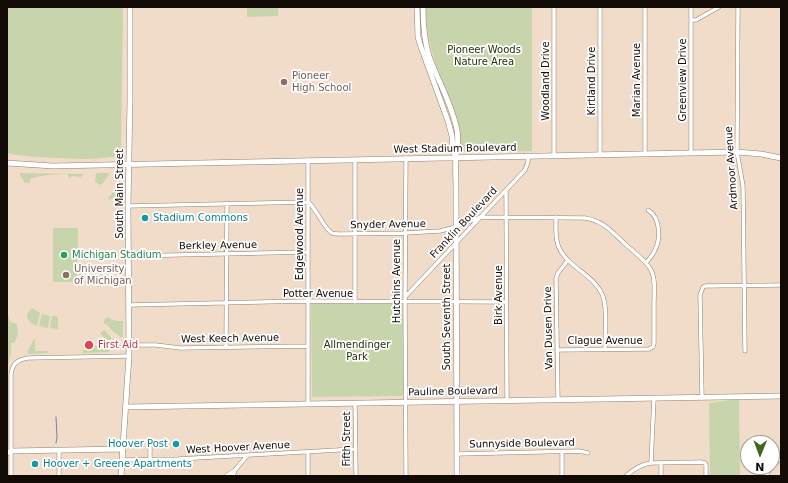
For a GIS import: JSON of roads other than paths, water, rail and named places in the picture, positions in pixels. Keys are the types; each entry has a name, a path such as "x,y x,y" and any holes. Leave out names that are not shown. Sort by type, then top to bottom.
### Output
{"street":[{"name":"South Main Street","path":"121,476 129,356 128,206 130,7"},
{"name":"South Seventh Street","path":"417,7 418,37 448,121 456,158"},
{"name":"South Seventh Street","path":"423,7 425,35 429,56 457,130 457,476"},
{"name":"Woodland Drive","path":"554,7 554,156"},
{"name":"Kirtland Drive","path":"600,7 600,155"},
{"name":"Marian Avenue","path":"645,7 646,154"},
{"name":"Greenview Drive","path":"691,153 692,7"},
{"path":"691,20 696,20 718,7"},
{"name":"Ardmoor Avenue","path":"738,7 737,152 743,186 744,351"},
{"name":"West Stadium Boulevard","path":"7,163 53,166 737,152 761,154 781,158"},
{"name":"Franklin Boulevard","path":"405,296 525,170 528,162 528,156"},
{"name":"Hutchins Avenue","path":"406,158 406,476"},
{"name":"Edgewood Avenue","path":"308,160 308,404"},
{"path":"355,160 356,302"},
{"name":"Birk Avenue","path":"506,190 507,400"},
{"path":"128,206 308,202"},
{"name":"Snyder Avenue","path":"308,202 325,227 332,233 355,234 440,232 481,217 585,218 599,222 608,228 646,263"},
{"path":"226,348 227,203"},
{"path":"646,263 654,252 658,242 657,222 652,212 648,210"},
{"path":"556,217 556,238 558,246 568,260 593,281 603,295 605,304 605,349"},
{"name":"Berkley Avenue","path":"129,256 308,252"},
{"name":"Van Dusen Drive","path":"558,399 556,278 568,260"},
{"name":"Clague Avenue","path":"557,350 649,349 653,347 654,277 652,270 646,263"},
{"path":"702,397 700,294 703,287 781,285"},
{"name":"Potter Avenue","path":"129,304 506,302"},
{"name":"West Keech Avenue","path":"129,345 156,345 180,348 308,346"},
{"path":"11,476 9,452 9,374 15,364 23,359 129,356"},
{"name":"Pauline Boulevard","path":"126,407 781,396"},
{"path":"651,463 654,398"},
{"name":"Fifth Street","path":"355,403 356,476"},
{"path":"150,440 150,459"},
{"path":"9,452 123,449"},
{"path":"59,450 59,476"},
{"name":"West Hoover Avenue","path":"122,460 178,459 356,450"},
{"name":"Sunnyside Boulevard","path":"457,454 579,451 588,453"},
{"path":"308,452 308,476"},
{"path":"562,452 562,476"},
{"path":"226,476 235,470 247,456"},
{"path":"626,476 640,466 651,463 705,463 706,476"},
{"path":"660,463 660,476"},
{"path":"233,476 235,470"}],"waterway":[{"path":"56,417 56,443"}],"place":[{"name":"Pioneer High School","path":"284,82"},
{"name":"Stadium Commons","path":"145,218"},
{"name":"Michigan Stadium","path":"64,255"},
{"name":"University of Michigan","path":"66,275"},
{"name":"First Aid","path":"89,345"},
{"name":"Hoover Post","path":"176,444"},
{"name":"Hoover + Greene Apartments","path":"35,464"}],"park label":[{"name":"Pioneer Woods Nature Area","path":"484,56"},
{"name":"Allmendinger Park","path":"357,350"}]}
